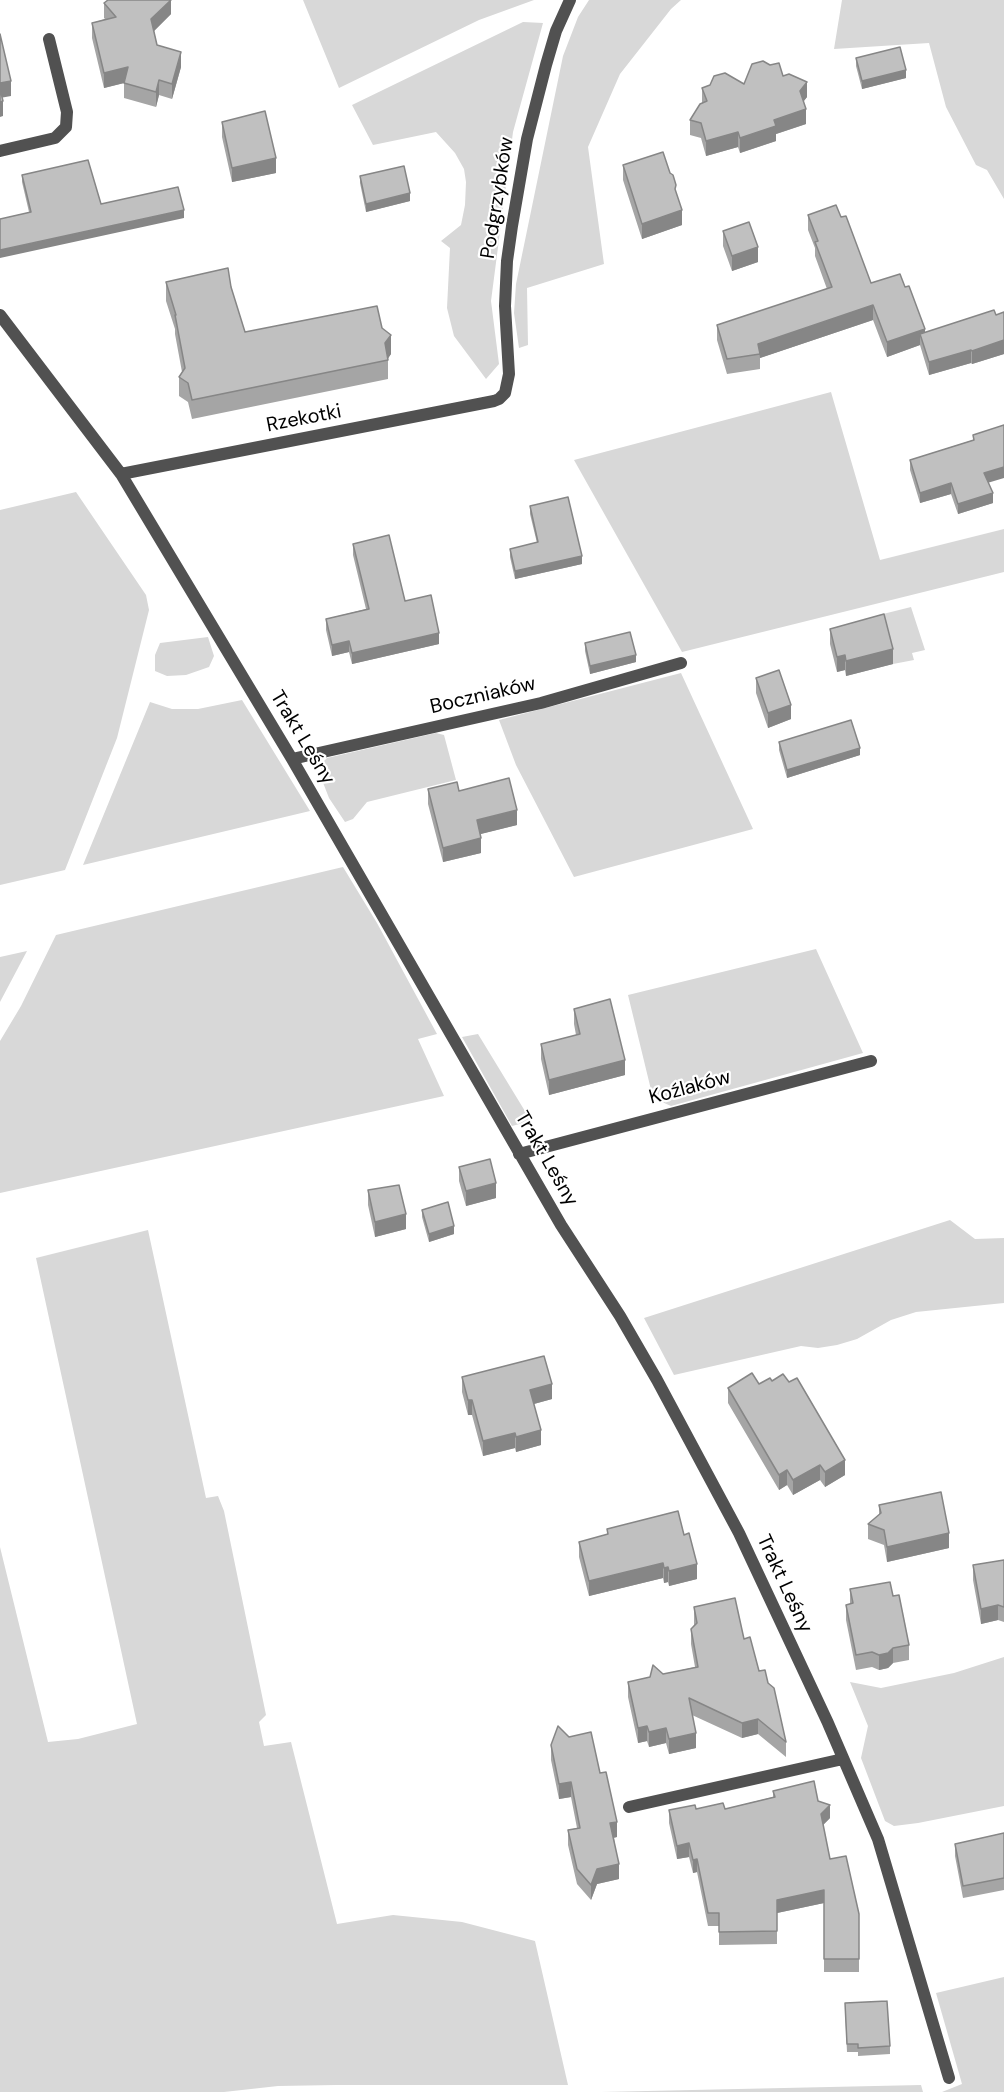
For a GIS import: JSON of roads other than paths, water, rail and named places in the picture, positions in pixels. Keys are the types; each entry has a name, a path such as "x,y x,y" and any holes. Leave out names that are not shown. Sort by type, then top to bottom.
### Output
{"street":[{"name":"Podgrzybków","path":"494,401 506,393 508,384 505,306 507,261 527,139 556,31 570,0"},
{"path":"0,151 55,138 66,127 67,112 49,39"},
{"name":"Trakt Leśny","path":"0,315 121,474 292,759 561,1225 620,1316 652,1371 739,1533 843,1759 885,1858 949,2078"},
{"name":"Rzekotki","path":"121,474 494,401"},
{"name":"Boczniaków","path":"292,759 541,703 681,663"},
{"name":"Koźlaków","path":"519,1154 871,1061"},
{"path":"629,1807 843,1759"}]}
